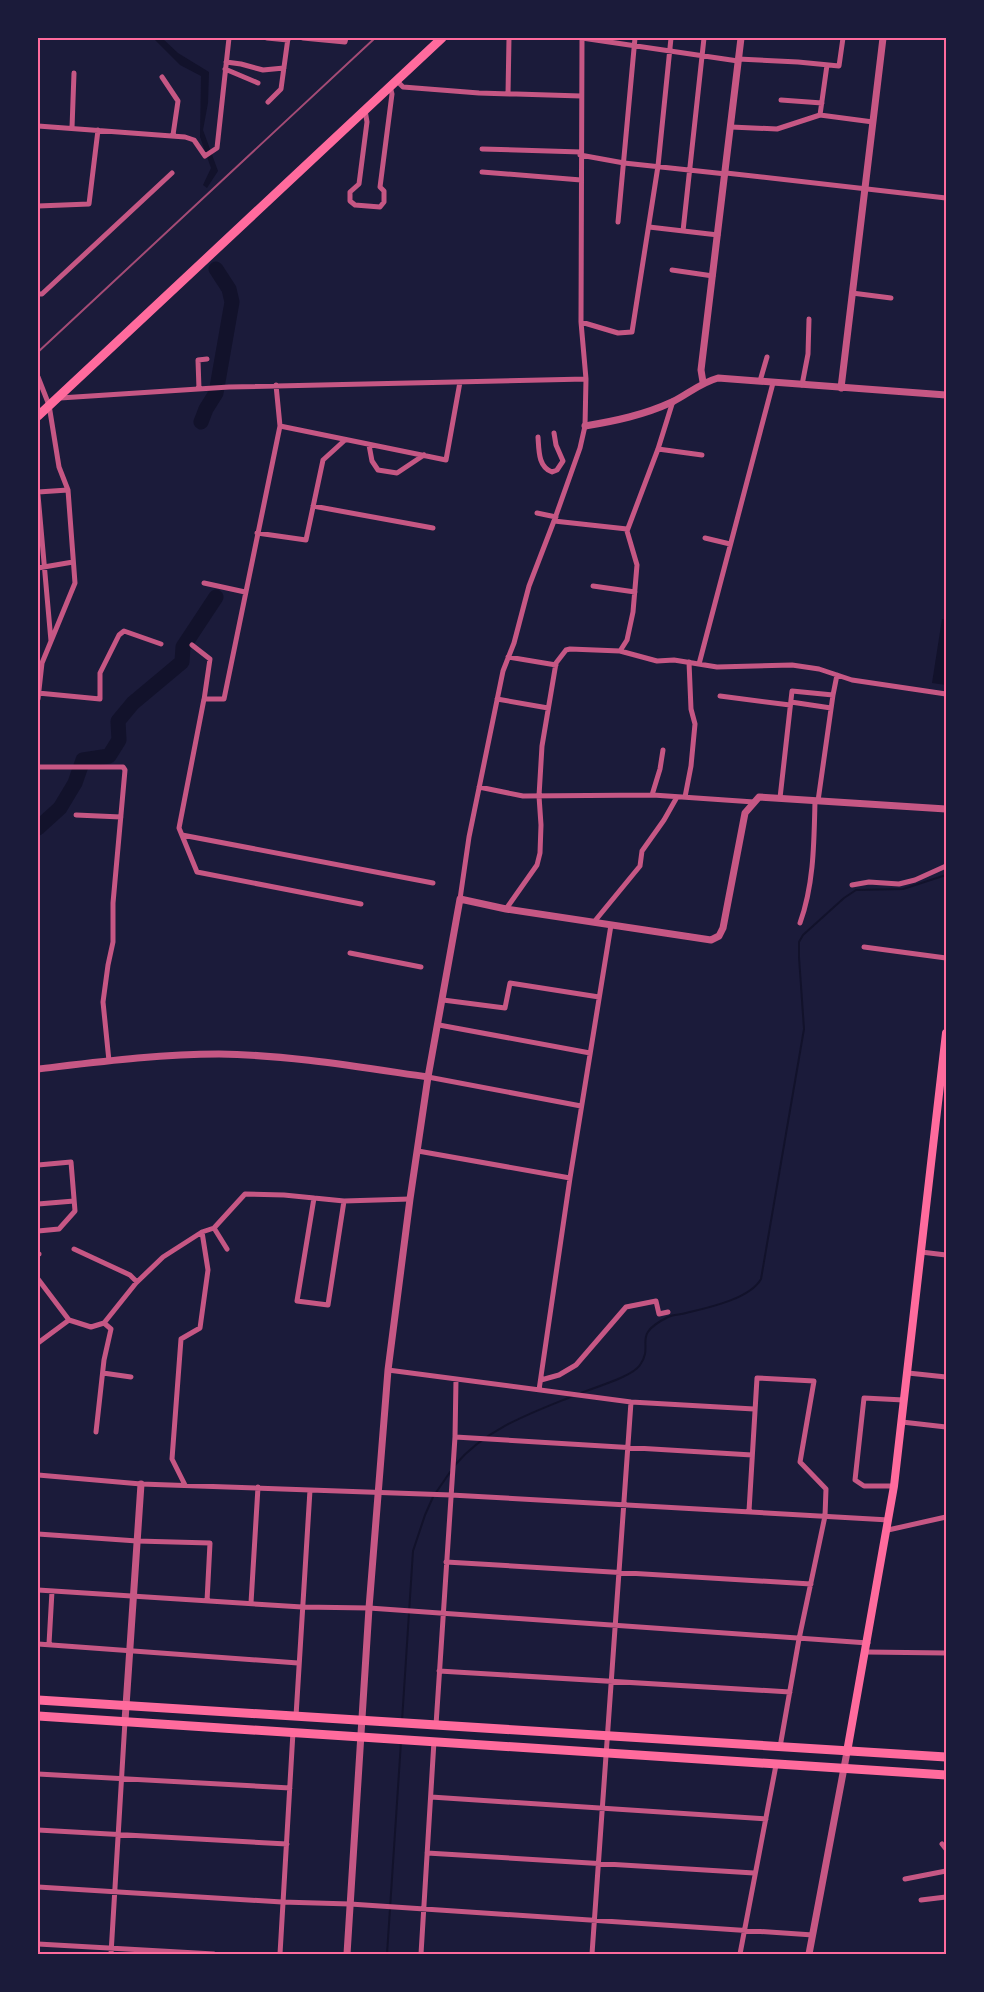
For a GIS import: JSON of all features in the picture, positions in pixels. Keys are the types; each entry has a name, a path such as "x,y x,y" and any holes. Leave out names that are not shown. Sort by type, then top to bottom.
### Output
{"highway":[{"path":"38,416 442,38"},
{"path":"38,1700 946,1757"},
{"path":"38,1716 946,1775"}],"main road":[{"path":"847,1752 888,1530 946,1033"}],"street":[{"path":"38,126 173,135 194,140 204,156 217,148 229,38"},
{"path":"267,38 288,39 281,89 268,102"},
{"path":"303,38 345,42 346,38"},
{"path":"508,94 509,38"},
{"path":"347,1954 369,1608 388,1370 428,1077 439,1025 479,787 502,671 514,643 529,586 580,448 585,426 586,379 581,322 582,38 738,60 839,66 843,38"},
{"path":"618,222 635,38"},
{"path":"581,322 618,333 632,332 658,166 671,38"},
{"path":"683,231 704,38"},
{"path":"703,382 701,370 741,38"},
{"path":"841,388 884,38"},
{"path":"226,66 241,64 263,70 284,68"},
{"path":"820,115 827,65"},
{"path":"226,66 258,83"},
{"path":"72,128 74,73"},
{"path":"162,77 178,101 173,135"},
{"path":"365,110 367,123 359,184 350,192 350,201 355,205 380,207 384,202 384,191 380,187 393,83 403,87 581,96"},
{"path":"781,100 822,103"},
{"path":"731,128 777,129 820,115 873,122"},
{"path":"38,206 89,204 98,130"},
{"path":"482,149 580,154 624,163 946,198"},
{"path":"482,172 580,180"},
{"path":"38,294 42,294 172,173"},
{"path":"649,227 718,235"},
{"path":"672,270 713,276"},
{"path":"852,293 891,298"},
{"path":"802,385 808,354 809,319"},
{"path":"760,381 767,357"},
{"path":"199,388 198,360 207,359"},
{"path":"38,377 52,401 59,467 68,490 75,583 40,663 38,699"},
{"path":"585,426 643,414 673,401 703,382 718,378 946,395"},
{"path":"52,401 221,387 586,379"},
{"path":"280,426 446,460 459,381"},
{"path":"699,664 773,382"},
{"path":"203,702 204,699 224,699 280,426 276,386"},
{"path":"620,651 627,640 633,612 637,565 627,529 658,449 673,401"},
{"path":"538,437 542,464 552,472 557,471 563,461 554,434"},
{"path":"257,533 306,540 323,460 345,440"},
{"path":"369,444 372,461 378,470 397,473 424,455"},
{"path":"658,449 702,455"},
{"path":"51,642 41,568 38,494 68,490"},
{"path":"313,506 433,528"},
{"path":"537,513 555,519 627,529"},
{"path":"705,538 730,544"},
{"path":"41,568 73,562"},
{"path":"204,583 245,592"},
{"path":"593,586 635,592"},
{"path":"38,693 100,699 100,673 119,635 124,631 161,644"},
{"path":"192,645 210,659 179,828 197,872 361,904"},
{"path":"506,909 537,865 540,853 539,796 542,746 556,665 566,650 620,651 657,661 689,662 717,667 792,665 819,669 852,680 946,694"},
{"path":"508,657 556,665"},
{"path":"684,797 691,766 696,724 691,709 689,662"},
{"path":"800,923 807,903 817,801 837,675"},
{"path":"780,798 792,691 833,695"},
{"path":"720,696 831,708"},
{"path":"497,699 548,708"},
{"path":"652,795 663,750"},
{"path":"38,767 123,767 125,770 113,903 113,942 103,1002 109,1061"},
{"path":"479,787 523,796 652,795 754,802"},
{"path":"594,922 640,866 642,852 677,797"},
{"path":"460,899 506,909 711,940 719,936 723,928 745,813 759,797 946,809"},
{"path":"76,815 121,817"},
{"path":"182,835 433,883"},
{"path":"852,885 869,882 899,884 915,880 946,866"},
{"path":"539,1390 581,1106 611,925"},
{"path":"864,947 946,957"},
{"path":"350,953 421,967"},
{"path":"443,1000 505,1008 510,983 599,997"},
{"path":"439,1025 590,1053"},
{"path":"38,1069 109,1061 218,1054 256,1056 325,1062 428,1077 581,1106"},
{"path":"418,1151 570,1178"},
{"path":"38,1165 71,1161 75,1211 59,1229 38,1231"},
{"path":"38,1279 69,1320 91,1327 104,1323 137,1282 163,1257 202,1232 214,1228 245,1194 344,1201 410,1199"},
{"path":"314,1198 297,1301 328,1305 344,1201"},
{"path":"38,1204 74,1201"},
{"path":"214,1228 227,1249"},
{"path":"185,1485 172,1459 172,1448 180,1338 200,1328 208,1270 202,1232"},
{"path":"74,1249 130,1275 137,1282"},
{"path":"921,1252 946,1255"},
{"path":"541,1380 560,1375 576,1365 626,1307 656,1301 659,1314 668,1312"},
{"path":"38,1343 69,1320"},
{"path":"96,1432 111,1329 104,1323"},
{"path":"388,1370 631,1402 754,1409"},
{"path":"103,1373 131,1377"},
{"path":"908,1373 946,1377"},
{"path":"749,1511 757,1378 814,1381 800,1462 826,1489 825,1516 799,1639 780,1747"},
{"path":"436,1725 455,1437 456,1380"},
{"path":"894,1486 864,1486 855,1480 864,1398 904,1400"},
{"path":"592,1954 631,1402"},
{"path":"902,1422 946,1426"},
{"path":"455,1437 752,1455"},
{"path":"38,1475 141,1484 624,1503 889,1520"},
{"path":"111,1952 141,1484"},
{"path":"251,1603 258,1487"},
{"path":"296,1716 310,1490"},
{"path":"888,1530 946,1517"},
{"path":"38,1534 137,1541 210,1543 207,1600"},
{"path":"446,1562 811,1584"},
{"path":"38,1590 302,1607 369,1608 443,1615 868,1642"},
{"path":"49,1644 52,1591"},
{"path":"38,1644 298,1663"},
{"path":"866,1652 946,1653"},
{"path":"439,1671 790,1692"},
{"path":"280,1954 293,1732"},
{"path":"421,1954 434,1741"},
{"path":"809,1954 847,1752"},
{"path":"740,1954 776,1765"},
{"path":"38,1774 290,1788"},
{"path":"431,1797 766,1819"},
{"path":"38,1830 287,1844"},
{"path":"942,1844 946,1849"},
{"path":"427,1853 754,1873"},
{"path":"905,1879 946,1871"},
{"path":"38,1887 350,1904 813,1935"},
{"path":"921,1900 946,1897"},
{"path":"38,1944 111,1952 214,1954"}],"shaded area":[{"path":"153,38 162,38 178,53 209,72 208,103 203,130 218,171 207,188 203,185 211,168 200,137 201,76 180,65"},
{"path":"942,619 946,620 946,685 932,683"}],"waterway":[{"path":"201,422 216,393 232,302 229,289 216,269"},
{"path":"38,828 60,808 75,783 83,760 109,756 119,740 118,721 133,703 182,662 183,647 216,597"},
{"path":"581,1393 622,1378 636,1369 644,1358 646,1335 657,1324 670,1316 727,1302 748,1292 761,1279 804,1029 799,957 799,942 803,935 856,890 903,889 946,875"},
{"path":"455,1465 480,1441 509,1423 573,1396"},
{"path":"402,1721 413,1551 433,1497 450,1472"},
{"path":"387,1954 401,1742"}],"railway":[{"path":"38,352 375,38"}]}
